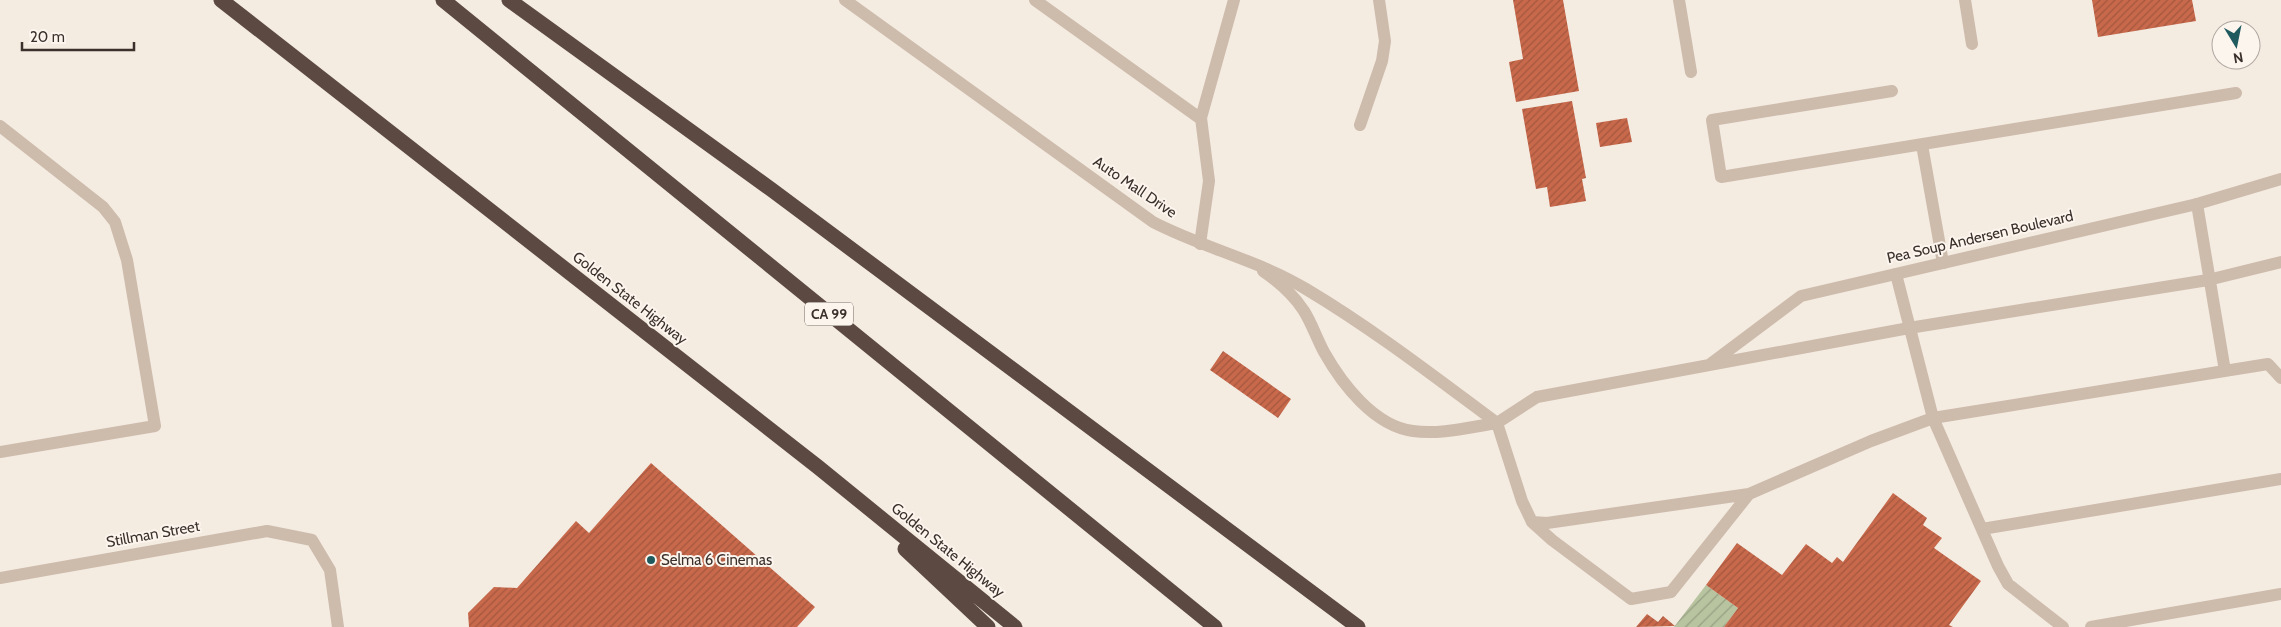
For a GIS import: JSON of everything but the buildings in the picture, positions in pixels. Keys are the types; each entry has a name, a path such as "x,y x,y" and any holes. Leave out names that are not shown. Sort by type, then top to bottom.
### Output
{"highway":[{"name":"Golden State Highway","path":"221,0 818,467 1015,627"},
{"name":"CA 99","path":"443,0 1215,627"},
{"path":"509,0 772,190 1358,627"},
{"path":"818,467 988,627"}],"street":[{"name":"Auto Mall Drive","path":"845,0 1153,222 1200,244 1252,262 1306,289 1412,360 1496,423"},
{"path":"1035,0 1201,119"},
{"path":"1200,244 1209,181 1201,119 1234,0"},
{"path":"1360,125 1382,61 1385,41 1379,0"},
{"path":"1679,0 1691,72"},
{"path":"1965,0 1972,44"},
{"path":"1892,91 1712,120 1721,177 2236,93"},
{"path":"0,126 103,207 114,222 128,260 155,426 0,452"},
{"path":"1922,145 1943,263"},
{"name":"Pea Soup Andersen Boulevard","path":"1707,367 1801,296 2197,204 2281,179"},
{"path":"2197,204 2208,280 2225,371"},
{"path":"1252,262 1282,286 1297,301 1336,371 1365,404 1384,420 1399,428 1418,431 1496,423 1522,501 1532,522 1552,540 1631,598 1671,592 1749,494"},
{"name":"Pea Soup Andersen Boulevard","path":"1496,423 1537,397 1707,367 1909,328 2208,280 2281,262"},
{"path":"1896,274 1933,418 1998,566 2008,584 2063,627"},
{"path":"1532,522 1546,523 1749,494 1871,440 1933,418 2268,364 2281,378"},
{"path":"1982,529 2281,479"},
{"name":"Stillman Street","path":"0,578 267,531 312,540 330,570 338,627"},
{"path":"2091,627 2281,594"}],"green space":[{"path":"1706,585 1738,608 1724,627 1674,627"}],"place":[{"name":"Selma 6 Cinemas","path":"651,560"}]}
